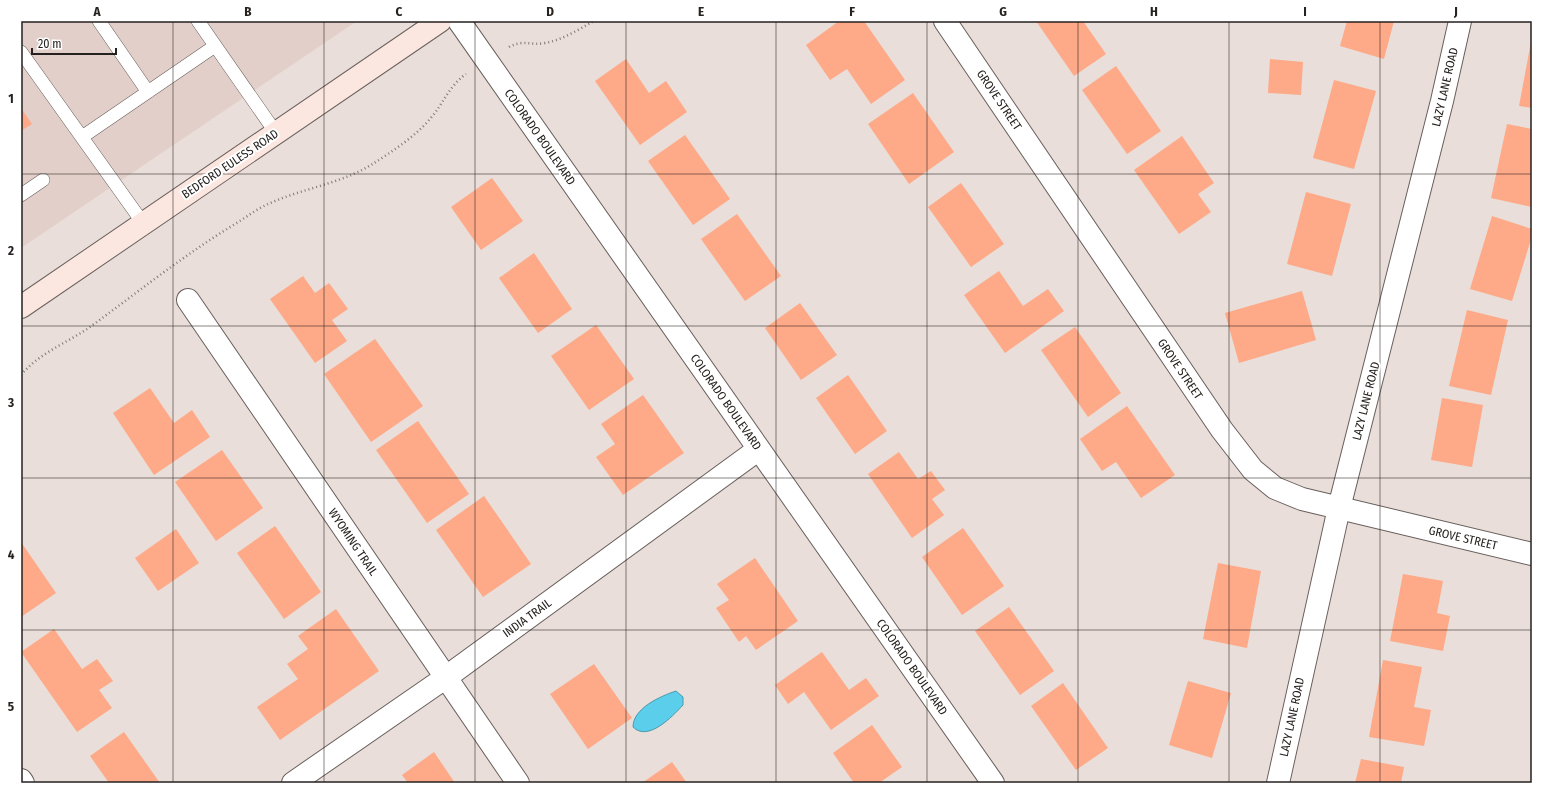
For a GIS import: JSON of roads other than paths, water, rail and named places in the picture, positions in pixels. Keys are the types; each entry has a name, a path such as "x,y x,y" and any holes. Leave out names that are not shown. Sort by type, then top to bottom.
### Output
{"main road":[{"name":"BEDFORD EULESS ROAD","path":"21,307 440,21"}],"street":[{"name":"COLORADO BOULEVARD","path":"459,21 993,783"},
{"name":"GROVE STREET","path":"945,21 1222,430 1253,470 1275,488 1302,499 1532,554"},
{"name":"LAZY LANE ROAD","path":"1278,783 1339,508 1440,108 1460,21"},
{"name":"WYOMING TRAIL","path":"188,300 518,783"},
{"name":"INDIA TRAIL","path":"293,783 445,678 759,449"}],"lane":[{"path":"99,21 148,92"},
{"path":"198,21 276,133"},
{"path":"82,137 215,46"},
{"path":"21,52 143,223"},
{"path":"21,195 43,180"}],"water":[{"path":"676,691 683,697 683,705 673,716 660,726 646,732 639,731 633,727 634,720 643,709 663,696"}]}
